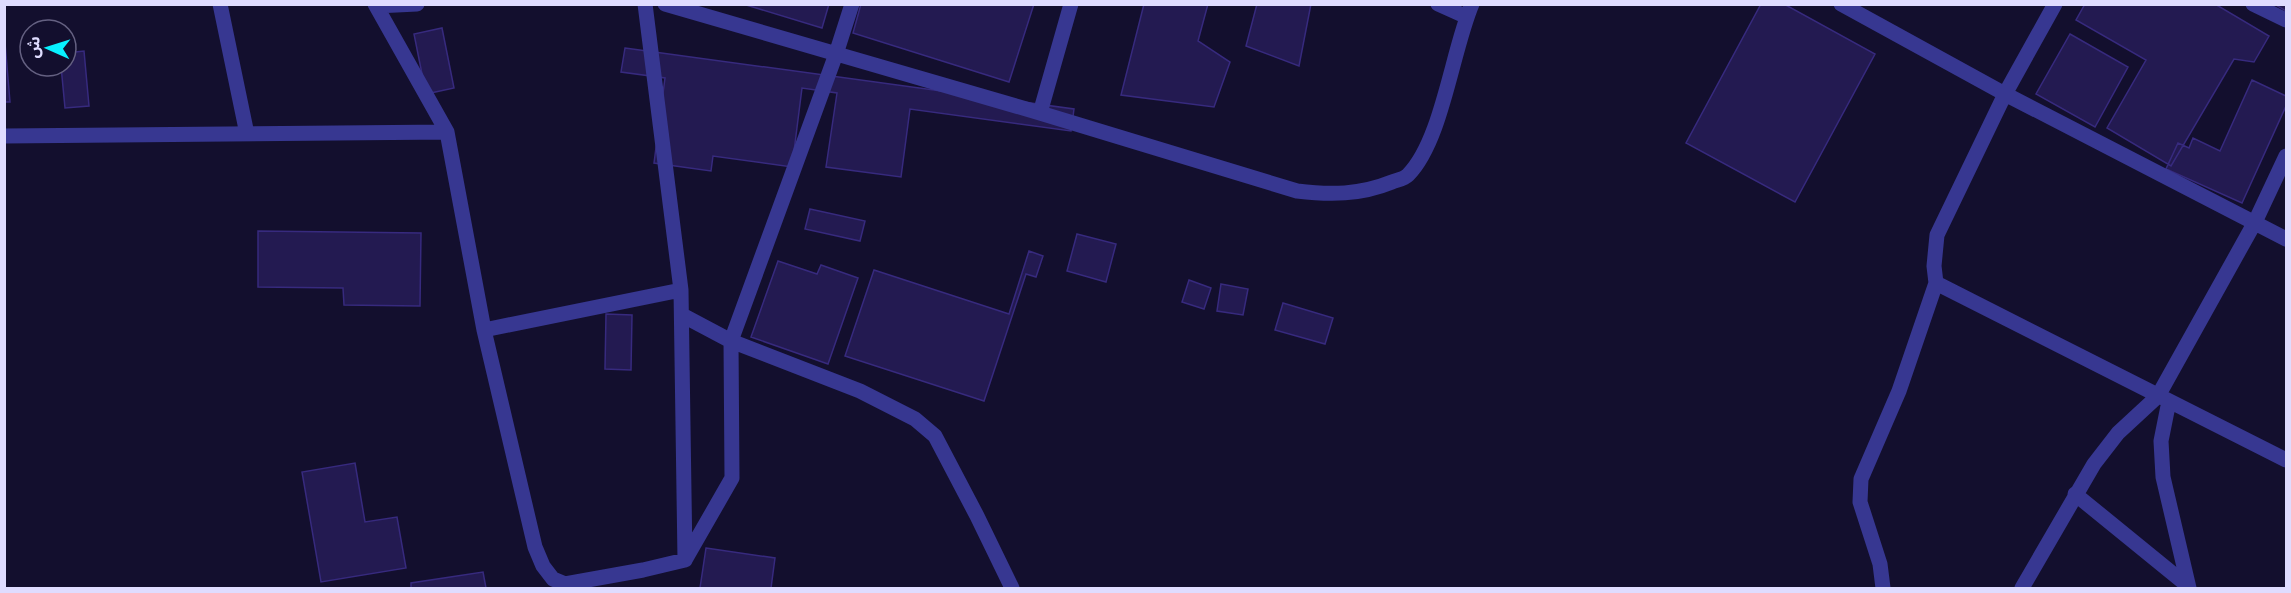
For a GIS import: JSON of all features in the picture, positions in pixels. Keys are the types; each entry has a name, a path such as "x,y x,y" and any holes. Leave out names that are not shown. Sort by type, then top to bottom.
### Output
{"street":[{"path":"220,4 247,134"},
{"path":"417,4 375,5 447,132 484,330 535,547 543,566 553,579 565,584 685,560 732,478 731,341 836,54 852,4"},
{"path":"645,4 681,290 685,560"},
{"path":"665,4 1040,112 1297,191 1333,195 1372,190 1407,176 1423,154 1434,128 1469,11 1438,4"},
{"path":"1040,112 1071,4"},
{"path":"1841,4 2005,94 2286,238"},
{"path":"1883,588 1880,564 1860,502 1861,479 1899,391 1936,283 1934,266 1937,235 2005,94 2055,4"},
{"path":"2253,4 2286,20"},
{"path":"4,136 447,132"},
{"path":"2188,587 2163,477 2161,441 2164,399 2255,222 2286,156"},
{"path":"1936,283 2286,460"},
{"path":"484,330 681,290"},
{"path":"682,315 731,341 860,391 915,419 935,436 1012,588"},
{"path":"2022,588 2094,464 2118,433 2164,399"},
{"path":"2075,494 2188,587"}],"building":[{"path":"743,4 829,4 822,28"},
{"path":"861,4 1034,4 1009,82 853,33"},
{"path":"1144,4 1208,4 1198,41 1230,62 1214,107 1121,95"},
{"path":"1257,4 1311,4 1299,66 1246,46"},
{"path":"1761,4 1784,4 1875,54 1795,202 1686,143"},
{"path":"2085,4 2215,4 2269,36 2254,62 2234,59 2171,166 2107,128 2146,60 2076,20"},
{"path":"2274,4 2286,4 2286,11"},
{"path":"442,28 454,88 426,94 414,34"},
{"path":"4,31 10,102 4,102"},
{"path":"2070,34 2128,67 2095,127 2036,94"},
{"path":"625,48 1074,109 1071,131 910,109 901,177 826,167 837,93 802,88 792,167 713,156 711,171 654,163 665,78 621,72"},
{"path":"84,51 89,106 65,108 62,78 78,78 78,52"},
{"path":"2252,80 2286,96 2286,106 2242,203 2166,169 2178,143 2189,148 2193,138 2220,151"},
{"path":"810,209 865,221 860,241 805,229"},
{"path":"258,231 421,233 420,306 344,305 343,288 258,287"},
{"path":"1077,234 1116,244 1106,282 1067,271"},
{"path":"1029,251 1043,256 1036,277 1026,274 984,401 845,356 874,270 1009,314"},
{"path":"778,261 817,274 821,265 858,278 828,364 751,337"},
{"path":"1189,280 1211,288 1204,309 1182,302"},
{"path":"1221,284 1248,289 1243,315 1217,311"},
{"path":"1283,303 1333,318 1325,344 1275,330"},
{"path":"606,314 632,315 631,370 605,369"},
{"path":"355,463 365,522 397,517 406,568 321,582 302,472"},
{"path":"706,548 775,558 771,588 700,588"},
{"path":"483,572 486,588 411,588 411,583"}]}
